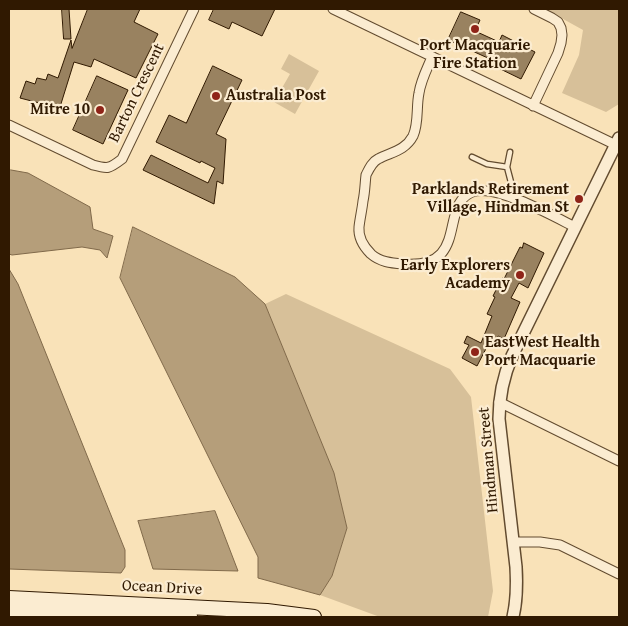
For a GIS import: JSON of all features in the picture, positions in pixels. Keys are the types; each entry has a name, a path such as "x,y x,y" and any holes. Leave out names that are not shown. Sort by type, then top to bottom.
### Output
{"main road":[{"name":"Ocean Drive","path":"9,598 267,610 314,617"},
{"name":"Ocean Drive","path":"9,609 190,617"}],"street":[{"name":"Barton Crescent","path":"9,126 93,165 112,168 122,160 194,9"},
{"path":"333,9 534,106 618,142"},
{"path":"534,9 558,22 562,43 534,106"},
{"path":"432,57 421,83 413,136 398,151 377,160 366,174 359,230 361,241 366,249 383,262 413,265 425,264 433,260 446,247 450,239 457,205 469,193 478,190 510,196 575,227"},
{"name":"Hindman Street","path":"514,617 517,586 514,542 499,419 499,402 506,371 512,356 618,142"},
{"path":"499,402 619,461"},
{"path":"514,542 540,542 560,545 619,574"}],"lane":[{"path":"510,152 507,167 512,186 510,196"},
{"path":"472,158 487,164 507,167"}],"shaded area":[{"path":"545,9 619,9 619,104 606,112 562,93 579,55 583,30"},
{"path":"289,54 319,71 295,114 274,102 290,74 281,69"},
{"path":"9,171 28,173 90,207 93,229 113,236 107,258 100,250 82,247 9,254"},
{"path":"133,227 235,277 265,304 334,473 347,528 332,576 320,595 258,578 258,557 120,278"},
{"path":"9,269 18,284 125,550 125,567 121,573 9,569"},
{"path":"286,294 450,369 471,397 493,591 488,617 380,617 320,595 332,576 347,528 334,473 265,304"},
{"path":"215,511 238,571 153,569 138,521"}],"building":[{"path":"62,9 69,9 71,39 64,39"},
{"path":"88,9 140,9 134,22 158,34 136,78 94,59 91,67 74,62 60,107 20,98 26,81 35,84 37,78 46,80 48,74 58,78 71,40 72,48"},
{"path":"214,9 275,9 262,36 232,22 229,29 209,20"},
{"path":"461,12 480,20 475,31 499,42 502,35 535,52 521,79 488,63 490,59 448,40"},
{"path":"213,66 242,80 216,134 226,139 223,184 217,181 214,204 143,170 151,155 208,183 215,168 156,142 169,115 186,123"},
{"name":"Mitre 10","path":"97,76 128,90 103,144 73,130"},
{"path":"524,243 544,253 528,288 519,283 511,298 520,302 504,339 498,336 496,341 491,339 477,366 462,358 469,345 464,343 467,336 481,343 492,316 487,314 495,297 493,296"}],"place":[{"name":"Port Macquarie Fire Station","path":"475,29"},
{"name":"Australia Post","path":"216,96"},
{"name":"Mitre 10","path":"100,110"},
{"name":"Parklands Retirement Village, Hindman St","path":"579,199"},
{"name":"Early Explorers Academy","path":"520,275"},
{"name":"EastWest Health Port Macquarie","path":"475,352"}]}
